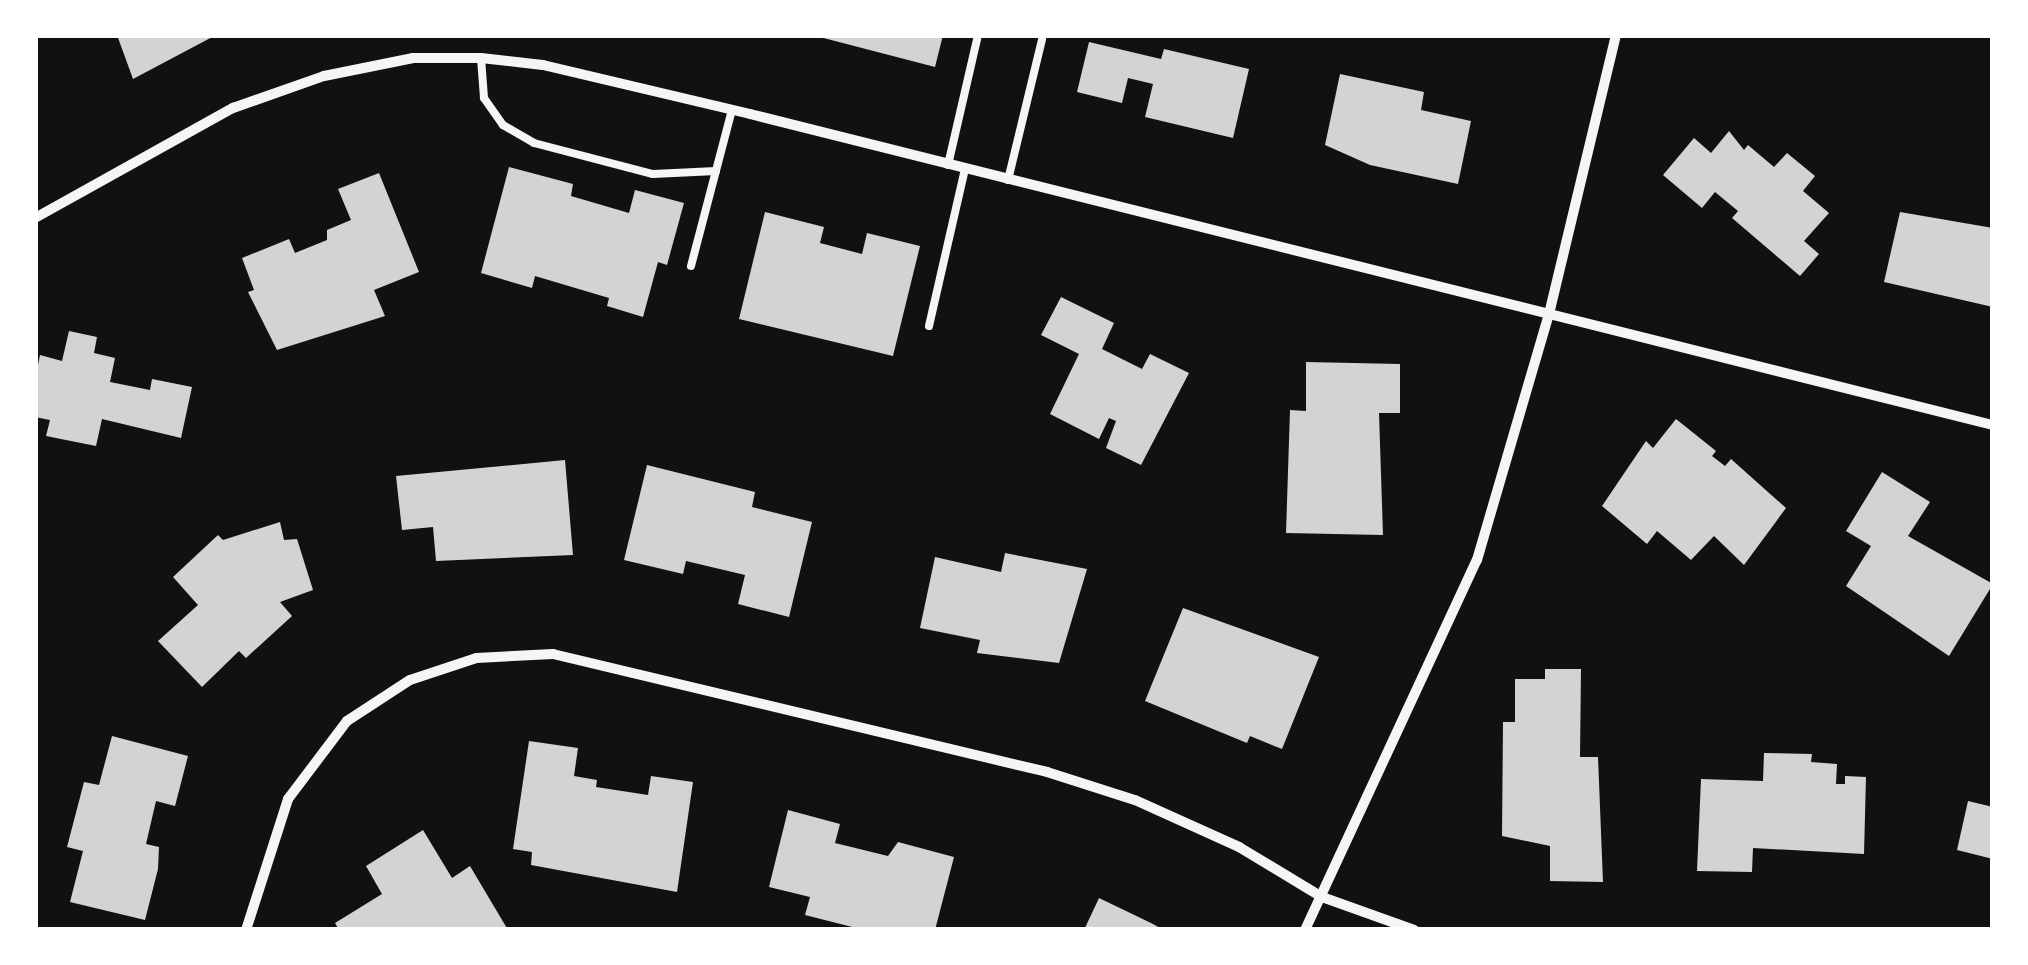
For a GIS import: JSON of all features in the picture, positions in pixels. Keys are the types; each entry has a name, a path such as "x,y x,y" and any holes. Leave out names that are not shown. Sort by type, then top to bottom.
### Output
{"street":[{"path":"1305,930 1477,560 1549,314 1616,38"},
{"path":"36,214 233,108 324,76 413,58 481,58 543,66 732,110 1993,425"},
{"path":"246,930 288,799 347,720 410,680 460,664 553,654 1047,772 1135,800 1239,847 1322,897 1414,930"}],"lane":[{"path":"948,165 978,35"},
{"path":"1008,180 1042,39"},
{"path":"481,58 484,98 503,125 534,143 653,174 716,171"},
{"path":"691,266 732,110"},
{"path":"929,326 965,169"}],"building":[{"path":"117,35 216,35 133,79"},
{"path":"812,35 943,35 935,67"},
{"path":"1089,42 1161,59 1164,49 1249,69 1233,138 1145,117 1153,84 1128,78 1122,103 1077,92"},
{"path":"1340,74 1424,92 1421,110 1471,121 1458,184 1370,165 1325,145"},
{"path":"1729,131 1744,150 1748,145 1774,167 1787,153 1815,176 1803,191 1829,213 1804,241 1819,254 1800,276 1732,218 1738,211 1715,192 1702,208 1663,175 1694,138 1711,153"},
{"path":"509,167 573,184 571,196 629,213 635,190 684,203 667,265 658,262 643,317 607,306 609,298 535,276 532,288 481,273"},
{"path":"379,173 419,272 374,290 385,316 277,350 248,292 254,290 242,258 289,239 295,253 327,240 327,230 351,220 338,189"},
{"path":"765,212 824,227 820,243 862,254 867,233 920,246 893,356 739,319"},
{"path":"1900,212 1993,228 1993,307 1884,282"},
{"path":"1061,297 1114,323 1102,349 1142,369 1150,354 1189,373 1141,465 1106,448 1116,421 1109,418 1099,439 1050,414 1079,354 1041,335"},
{"path":"69,331 97,337 94,353 115,358 110,382 150,390 152,379 192,387 181,438 102,419 96,446 46,436 50,420 35,417 35,379 40,355 62,361"},
{"path":"1306,362 1400,364 1400,413 1379,413 1383,535 1286,533 1290,410 1306,411"},
{"path":"1676,419 1716,451 1712,456 1725,466 1731,459 1786,508 1744,565 1714,536 1691,560 1657,531 1647,544 1602,506 1646,441 1653,448"},
{"path":"565,460 573,555 436,561 433,527 402,530 396,476"},
{"path":"647,465 755,492 752,507 812,522 789,617 738,604 745,575 686,561 683,574 624,560"},
{"path":"1882,472 1930,502 1908,536 1993,584 1949,656 1846,586 1871,546 1846,531"},
{"path":"280,522 284,540 297,539 313,590 280,602 292,616 246,658 239,651 202,687 158,641 198,605 173,577 218,535 223,540"},
{"path":"1005,553 1087,569 1059,663 977,653 980,640 920,628 935,557 1001,572"},
{"path":"1183,608 1319,657 1282,749 1250,736 1247,743 1145,701"},
{"path":"1545,669 1581,669 1580,757 1598,757 1603,882 1550,881 1550,846 1502,836 1503,722 1515,722 1515,679 1545,679"},
{"path":"112,736 188,756 175,806 156,801 146,844 159,847 158,869 145,920 70,902 83,851 67,847 84,782 99,785"},
{"path":"529,741 578,748 574,776 597,780 596,787 648,795 651,776 693,782 677,892 531,865 532,852 513,849"},
{"path":"1764,753 1812,754 1811,762 1837,764 1836,784 1845,784 1845,776 1866,777 1864,854 1753,848 1752,872 1697,871 1701,779 1763,781"},
{"path":"1968,801 1993,807 1993,859 1957,850"},
{"path":"788,810 840,824 835,843 888,856 898,842 954,857 935,930 864,930 805,915 810,897 769,887"},
{"path":"423,830 452,878 470,866 508,930 339,930 335,923 382,894 366,866"},
{"path":"1099,898 1151,923 1164,930 1084,930"}]}
